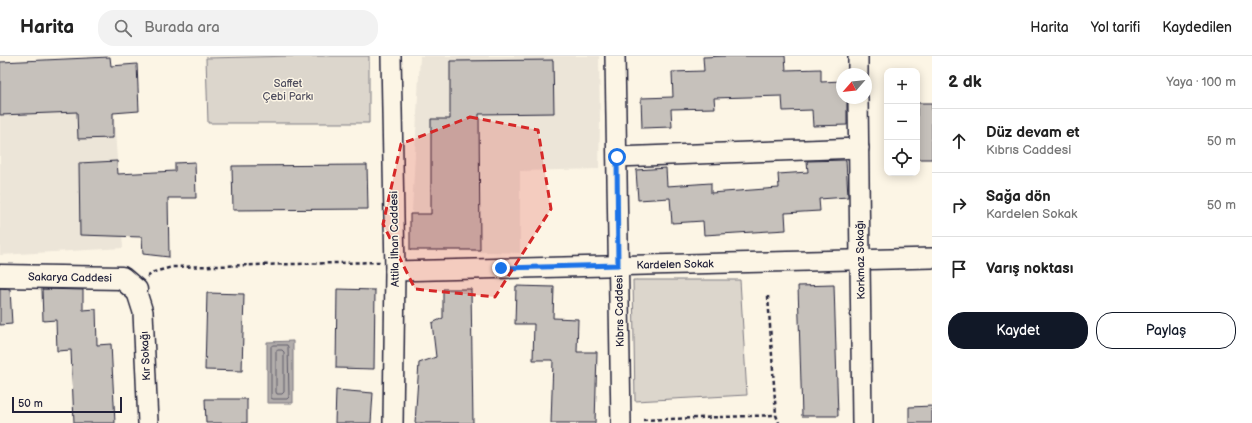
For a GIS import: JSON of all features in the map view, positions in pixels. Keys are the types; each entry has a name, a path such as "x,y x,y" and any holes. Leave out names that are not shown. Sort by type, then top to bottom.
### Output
{"main road":[{"name":"Sakarya Caddesi","path":"0,276 122,278 135,289"}],"street":[{"name":"Attila İlhan Caddesi","path":"391,56 395,266 393,423"},
{"name":"Kıbrıs Caddesi","path":"615,56 621,423"},
{"path":"858,56 858,68"},
{"name":"Korkmaz Sokağı","path":"858,104 862,423"},
{"path":"617,157 859,148"},
{"name":"Kardelen Sokak","path":"395,266 618,265 932,258"},
{"name":"Kır Sokağı","path":"135,289 143,312 148,423"}],"path":[{"path":"135,289 154,272 172,267 395,266"},
{"path":"768,296 776,415 779,423"},
{"path":"642,420 776,415"}],"highlighted area":[{"path":"470,117 538,130 551,209 495,297 415,289 383,224 401,144"}],"shaded area":[{"path":"420,56 599,56 599,169 520,171 520,253 410,250"},
{"path":"110,57 123,248 0,255 0,63"}],"green space":[{"name":"Saffet Çebi Parkı","path":"369,56 369,123 208,123 206,58"},
{"path":"633,280 740,280 747,395 635,401"}],"water":[{"path":"293,341 293,403 267,403 267,342"}],"building":[{"path":"785,56 786,70 821,69 821,82 836,81 836,104 847,104 847,125 813,126 812,110 783,111 782,96 714,98 715,108 671,109 672,127 642,128 641,98 673,97 672,72 704,71 703,57"},
{"path":"110,57 111,66 137,64 139,111 113,113 113,138 78,139 77,112 0,115 0,62"},
{"path":"553,60 554,113 479,114 480,250 410,250 410,214 431,214 431,119 450,119 450,61"},
{"path":"920,103 932,103 932,159 920,159"},
{"path":"846,160 848,197 819,199 820,211 785,213 786,230 704,235 703,221 672,223 670,198 638,200 636,170 666,168 667,186 711,183 711,193 779,188 778,174 808,172 807,161"},
{"path":"117,161 118,174 175,171 175,163 195,162 196,198 168,198 169,257 143,254 142,237 80,235 79,163"},
{"path":"367,165 368,209 233,210 232,166"},
{"path":"834,285 838,416 802,416 798,286"},
{"path":"516,286 554,287 553,318 578,319 577,352 597,352 595,423 551,423 553,360 533,360 534,324 515,324"},
{"path":"0,288 10,289 12,324 0,325"},
{"path":"42,289 83,290 83,310 96,309 97,345 111,344 115,423 74,423 71,350 57,351 56,320 43,321"},
{"path":"337,289 375,290 374,369 336,368"},
{"path":"443,289 471,289 473,423 415,423 419,363 436,357 432,323 443,318"},
{"path":"207,293 244,294 242,371 205,370"},
{"path":"336,390 373,393 371,423 335,423"},
{"path":"205,399 247,399 247,423 206,423"},
{"path":"932,406 932,423 909,423 909,407"}],"route":[{"path":"501,268 618,265 617,157"}]}
